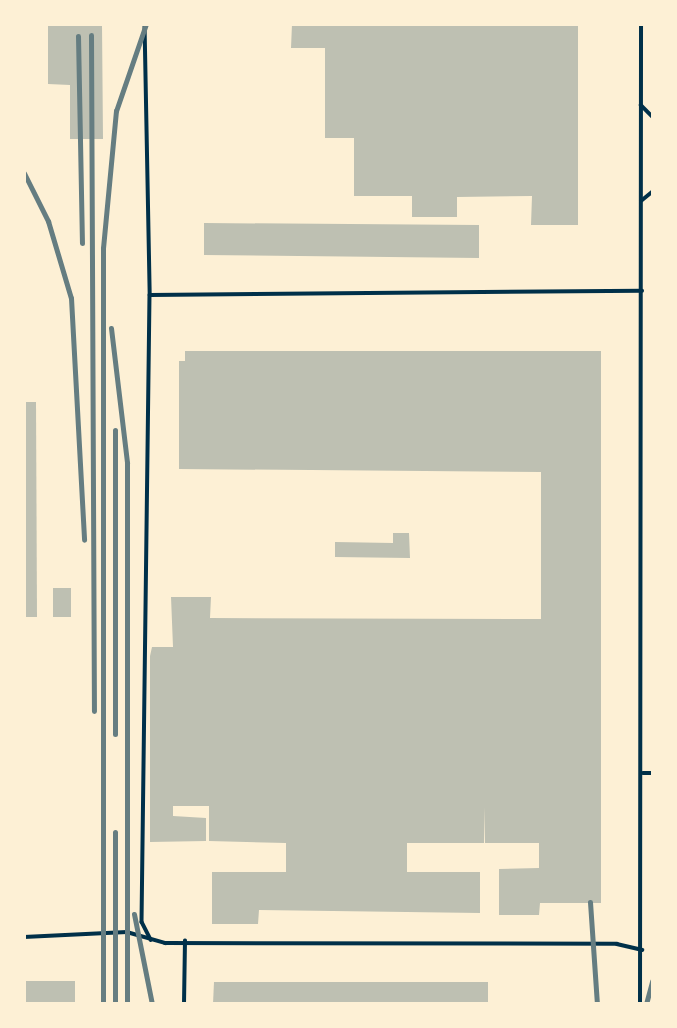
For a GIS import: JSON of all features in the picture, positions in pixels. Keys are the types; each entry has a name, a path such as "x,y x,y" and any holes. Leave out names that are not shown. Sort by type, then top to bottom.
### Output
{"lane":[{"path":"145,24 150,295 142,922 151,940"},
{"path":"640,1003 643,773 641,24"},
{"path":"641,105 653,116"},
{"path":"641,201 653,192"},
{"path":"150,295 642,291"},
{"path":"643,773 653,773"},
{"path":"24,937 127,932 151,940 185,942 617,944 642,950"},
{"path":"184,1003 185,942"}],"building":[{"path":"48,24 102,24 103,139 70,139 70,85 48,84"},
{"path":"292,24 578,24 578,225 531,225 532,196 457,197 457,217 412,217 412,196 354,196 354,138 325,138 325,48 291,48"},
{"path":"204,223 479,225 479,258 204,255"},
{"path":"185,351 601,351 601,903 540,903 539,915 499,915 499,869 539,868 539,843 485,843 484,807 484,843 407,843 407,872 480,872 480,913 259,910 258,924 212,924 212,872 286,872 286,843 209,841 209,806 173,806 173,816 206,818 206,841 150,842 150,656 152,647 173,647 171,597 211,597 210,618 541,619 541,472 179,469 179,361 185,361"},
{"path":"24,402 36,402 37,617 24,617"},
{"path":"393,533 409,533 410,558 335,557 335,542 393,543"},
{"path":"53,588 71,588 71,617 53,617"},
{"path":"24,981 75,981 75,1004 24,1004"},
{"path":"214,982 488,982 488,1004 213,1004"}],"railway":[{"path":"103,1004 103,248 116,111 146,24"},
{"path":"91,35 94,711"},
{"path":"78,36 82,243"},
{"path":"24,173 48,221 71,298 84,540"},
{"path":"111,328 127,463 127,1004"},
{"path":"115,430 115,734"},
{"path":"115,832 115,1004"},
{"path":"590,902 597,1004"},
{"path":"134,914 152,1004"},
{"path":"646,1004 652,981"}]}
